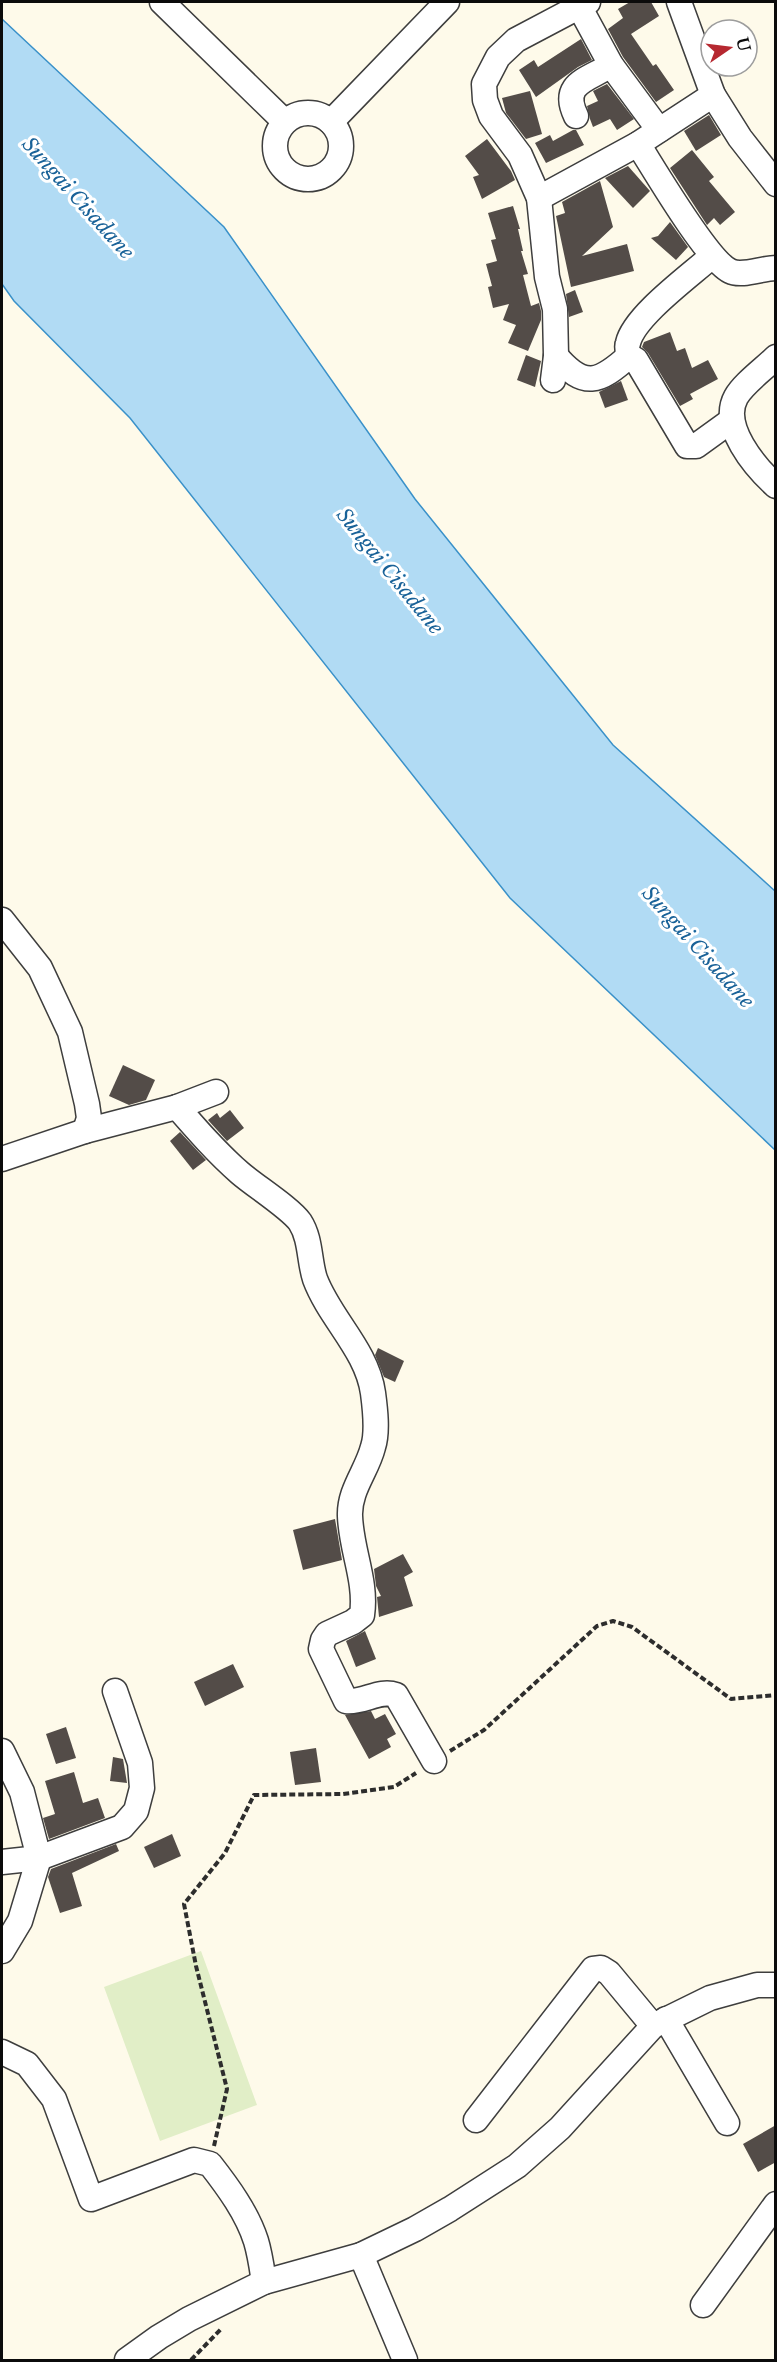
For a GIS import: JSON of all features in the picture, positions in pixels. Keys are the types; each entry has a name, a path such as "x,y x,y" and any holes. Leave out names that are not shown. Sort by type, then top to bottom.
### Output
{"street":[{"path":"162,2 284,121"},
{"path":"331,122 447,2"},
{"path":"679,2 713,95 740,138 776,184"},
{"path":"553,380 556,356 555,309 547,277 539,198 520,155 491,116 485,100 484,84 498,57 516,40 584,4 611,65 659,130"},
{"path":"576,116 570,100 571,92 581,82 611,65"},
{"path":"539,198 638,144 713,95"},
{"path":"308,112 321,115 331,122 340,137 340,155 331,171 316,179 298,179 283,170 275,154 275,136 284,121 295,114 308,112"},
{"path":"638,144 712,256 730,271 739,273 776,268"},
{"path":"712,256 646,314 629,338 627,345 629,356 636,360 687,446 696,446 732,420"},
{"path":"556,356 571,373 595,378 608,374 629,356"},
{"path":"776,357 736,396 732,408 732,420 749,457 776,486"},
{"path":"2,920 40,968 70,1032 87,1104 88,1118 85,1131"},
{"path":"2,1159 85,1131 177,1107 216,1092"},
{"path":"177,1107 212,1147 240,1174 299,1221 307,1236 315,1279 366,1367 373,1392 375,1438 370,1456 352,1494 350,1515 363,1587 362,1615 353,1623 327,1634 321,1649 346,1701 356,1702 387,1692 396,1695 434,1761"},
{"path":"2,1862 39,1858 122,1827 136,1811 142,1788 140,1763 115,1691"},
{"path":"2,1751 22,1792 39,1858 20,1921 2,1951"},
{"path":"476,2120 592,1969 600,1968 609,1973 659,2022 727,2123"},
{"path":"127,2361 179,2325 264,2282 361,2255 415,2229 517,2166 560,2128 659,2022 710,1998 757,1985 776,1985"},
{"path":"2,2052 27,2064 54,2099 91,2199 194,2160 210,2164 229,2188 247,2221 256,2241 264,2282"},
{"path":"703,2306 776,2204"},
{"path":"361,2255 405,2361"}],"path":[{"path":"210,2164 227,2090 196,1966 184,1905 225,1853 254,1795 343,1794 394,1787 484,1730 597,1626 613,1621 632,1627 731,1699 776,1695"}],"green space":[{"path":"201,1951 257,2105 160,2141 104,1987"}],"water":[{"name":"Sungai Cisadane","path":"2,19 224,227 415,499 613,745 775,891 775,1150 510,898 130,418 14,301 2,284"}],"building":[{"path":"630,2 651,2 659,16 631,34 653,66 656,64 674,90 656,102 623,57 608,29 623,18 618,9"},
{"path":"581,39 592,60 578,67 536,97 519,70 534,60 538,67"},
{"path":"607,84 634,119 617,130 610,119 593,127 587,106 598,101 593,91"},
{"path":"530,91 542,134 526,139 506,113 502,98"},
{"path":"709,115 721,135 696,151 684,131"},
{"path":"576,130 584,145 546,163 535,143 550,135 553,141"},
{"path":"487,139 515,180 482,199 473,177 479,175 465,156"},
{"path":"692,150 714,177 709,181 735,212 720,225 714,218 707,225 670,168"},
{"path":"628,166 650,191 633,208 605,178"},
{"path":"600,181 613,227 582,256 627,244 634,271 571,287 556,216 565,213 562,202"},
{"path":"513,206 520,229 518,229 523,251 521,251 528,274 523,275 531,306 539,303 541,311 541,320 528,351 508,343 516,325 503,320 509,304 493,308 488,287 492,286 486,264 497,261 491,240 496,239 488,213"},
{"path":"670,222 688,247 676,260 651,238 658,236"},
{"path":"575,290 583,312 569,317 566,294"},
{"path":"670,332 677,351 685,348 692,368 708,360 718,379 690,394 693,399 680,406 642,347 644,342"},
{"path":"526,355 541,361 535,387 517,380"},
{"path":"621,381 628,400 605,408 599,392"},
{"path":"123,1065 155,1080 146,1100 129,1105 109,1096"},
{"path":"230,1110 244,1128 227,1141 208,1120 217,1113 220,1118"},
{"path":"180,1132 206,1160 193,1170 170,1141"},
{"path":"378,1348 404,1361 395,1382 384,1377 375,1355"},
{"path":"335,1519 342,1560 303,1570 293,1530"},
{"path":"403,1554 413,1572 404,1577 413,1606 379,1617 377,1597 381,1596 376,1586 374,1569"},
{"path":"365,1631 376,1659 356,1667 346,1641"},
{"path":"233,1664 244,1687 205,1706 194,1682"},
{"path":"371,1711 375,1719 385,1714 396,1734 387,1739 391,1747 369,1759 345,1715"},
{"path":"66,1727 76,1758 56,1764 46,1734"},
{"path":"316,1748 321,1782 295,1785 290,1752"},
{"path":"113,1757 123,1759 127,1783 110,1781"},
{"path":"74,1772 83,1803 98,1798 105,1818 49,1839 43,1818 55,1814 45,1781"},
{"path":"172,1834 181,1856 154,1868 144,1847"},
{"path":"116,1844 119,1851 72,1873 82,1906 60,1913 48,1877 51,1869"},
{"path":"776,2125 776,2162 758,2172 743,2144"}]}
